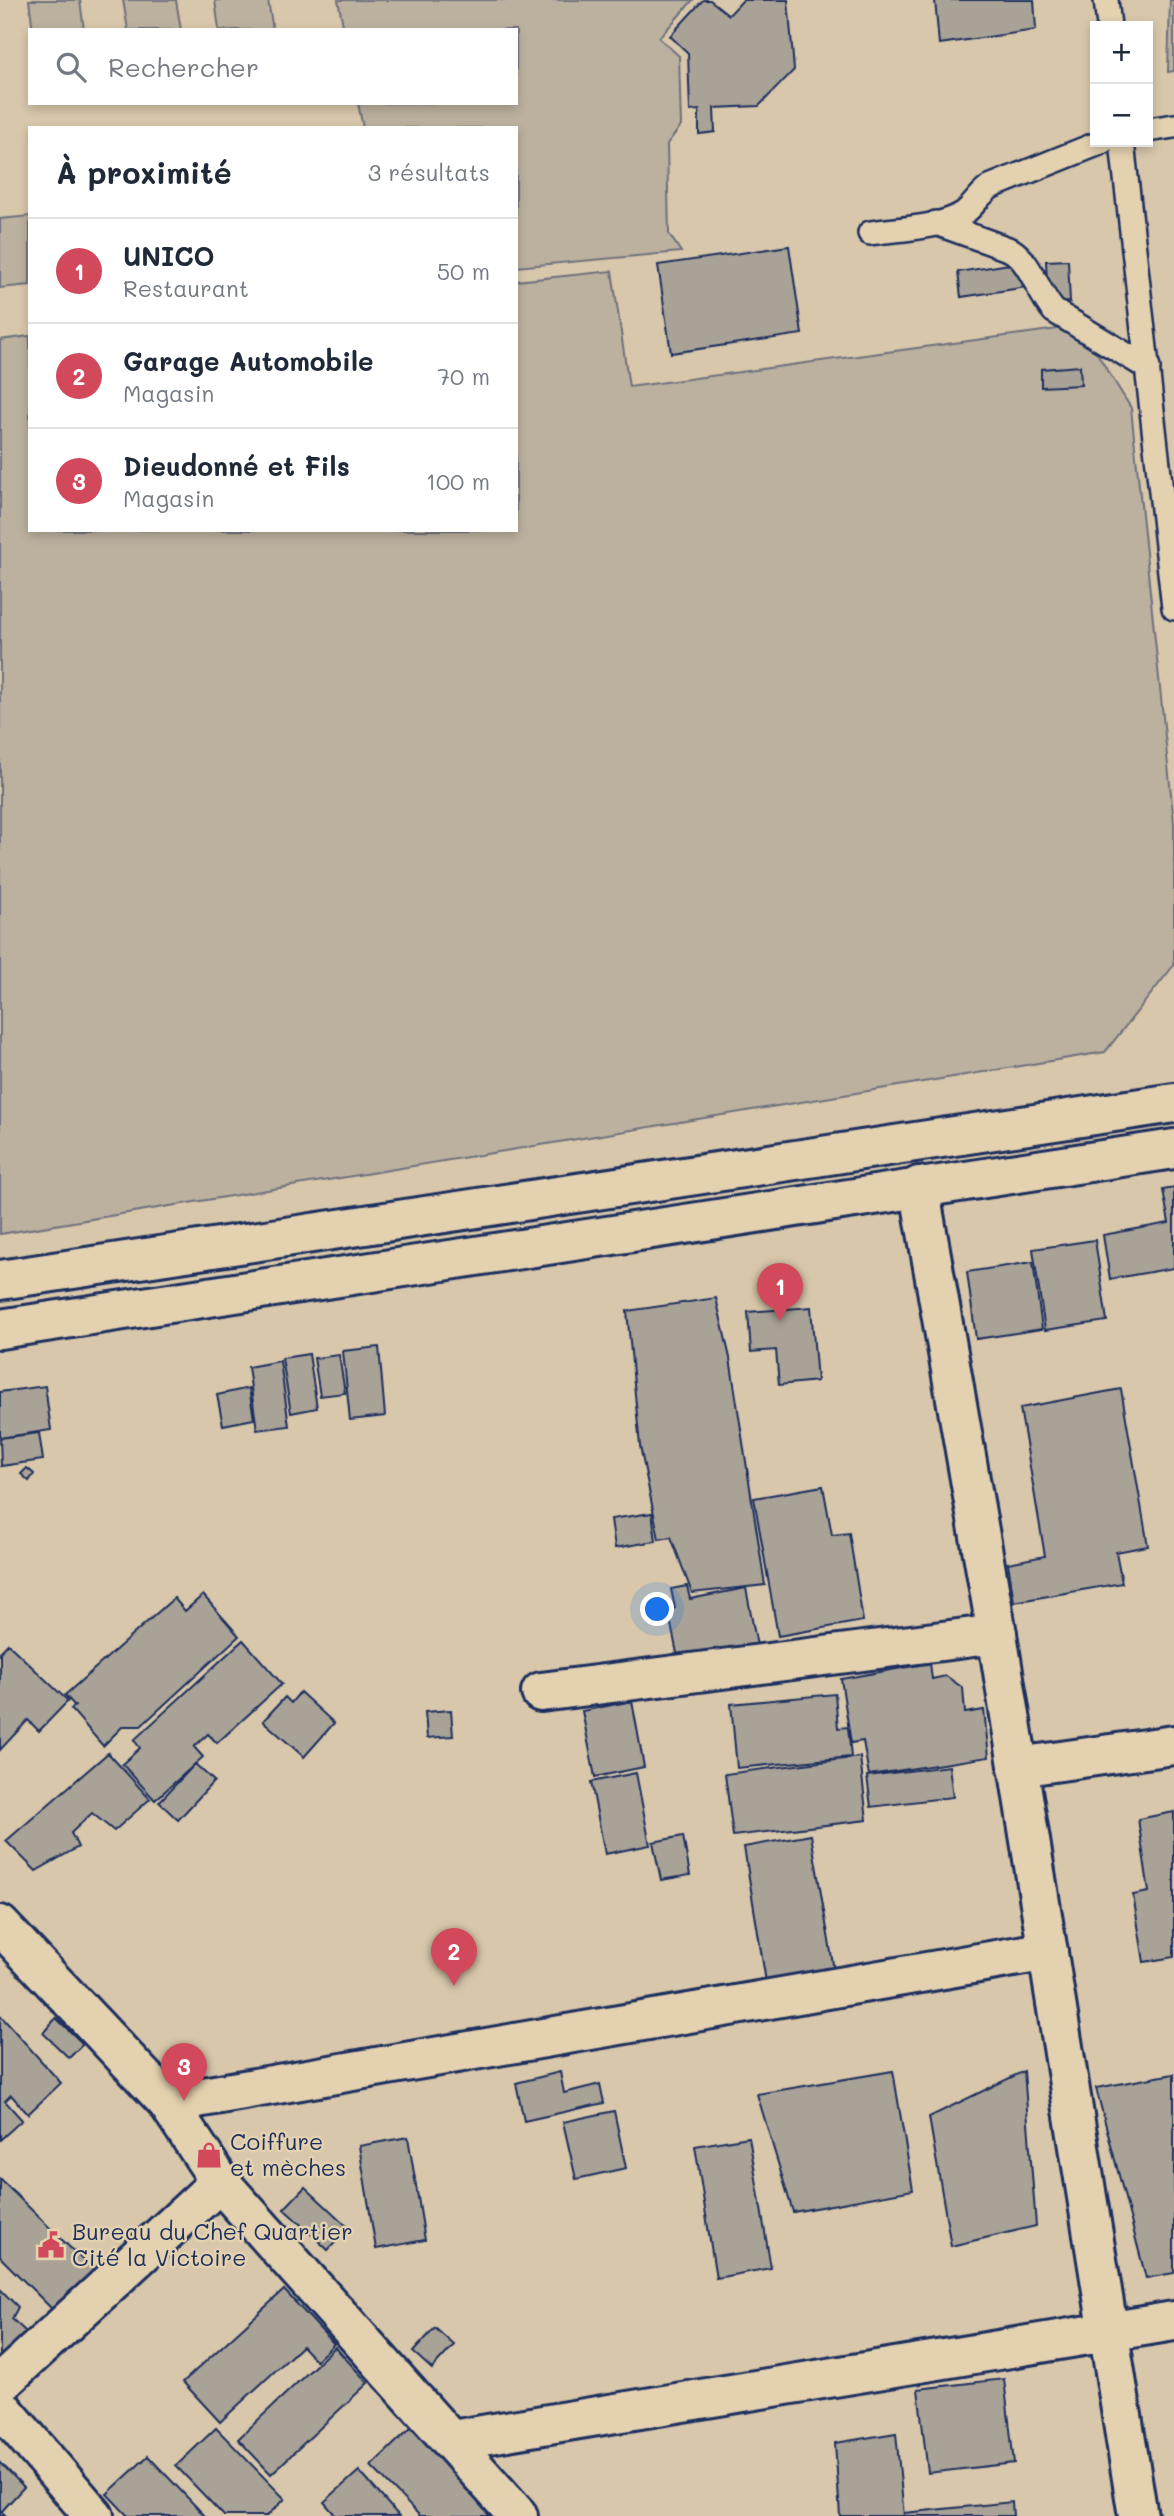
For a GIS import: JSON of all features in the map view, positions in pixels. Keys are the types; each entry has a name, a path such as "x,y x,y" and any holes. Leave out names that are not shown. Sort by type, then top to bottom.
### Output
{"street":[{"path":"0,1280 1174,1103"},
{"path":"0,1329 1174,1149"},
{"path":"919,1186 998,1634 1138,2516"},
{"path":"541,1692 998,1634"},
{"path":"1018,1767 1174,1745"},
{"path":"0,1925 168,2103 220,2182 518,2516"},
{"path":"168,2103 1048,1951"},
{"path":"0,2384 220,2182"},
{"path":"452,2440 1174,2321"},
{"path":"0,2406 94,2516"}],"lane":[{"path":"1106,0 1108,21"},
{"path":"1153,129 1174,126"},
{"path":"870,233 936,223 961,215 984,191 999,182 1090,147"},
{"path":"1123,147 1174,608"},
{"path":"936,223 1011,250 1019,256 1045,301 1054,311 1148,368"}],"shaded area":[{"path":"29,0 80,0 84,28 33,28"},
{"path":"123,0 176,0 181,28 128,28"},
{"path":"215,0 268,0 273,28 219,28"},
{"path":"338,0 693,0 659,38 679,56 681,126 667,144 669,234 681,252 518,267 518,126 363,126 358,105 518,105 518,28 344,28"},
{"path":"1170,0 1174,0 1174,71 1168,72"},
{"path":"28,216 28,285 0,288 0,219"},
{"path":"612,271 629,387 1080,326 1131,408 1174,823 1174,965 1105,1052 0,1234 0,340 28,336 28,532 518,532 518,281"}],"building":[{"path":"703,0 710,0 729,15 743,0 788,0 794,70 759,106 714,108 715,132 699,134 699,110 690,111 688,53 670,36"},
{"path":"935,0 1034,0 1036,30 939,44"},
{"path":"789,246 802,334 671,353 658,265"},
{"path":"1068,260 1070,302 1048,303 1046,261"},
{"path":"1023,262 1027,287 961,297 958,272"},
{"path":"1080,366 1081,385 1041,387 1041,369"},
{"path":"1174,1188 1174,1268 1110,1279 1103,1235 1169,1223 1163,1190"},
{"path":"1095,1240 1107,1321 1045,1330 1033,1249"},
{"path":"1033,1262 1042,1329 976,1339 967,1272"},
{"path":"716,1298 730,1358 765,1585 692,1593 671,1537 659,1539 640,1446 627,1311"},
{"path":"811,1307 817,1381 779,1385 776,1350 751,1352 748,1312"},
{"path":"379,1347 385,1416 350,1420 343,1351"},
{"path":"309,1354 317,1408 291,1413 282,1358"},
{"path":"339,1355 345,1393 320,1396 314,1358"},
{"path":"280,1361 289,1426 257,1430 248,1367"},
{"path":"45,1386 51,1430 0,1438 0,1392"},
{"path":"249,1388 254,1419 223,1425 217,1395"},
{"path":"1121,1389 1148,1546 1116,1552 1122,1583 1014,1602 1008,1563 1045,1556 1020,1408"},
{"path":"39,1433 43,1460 1,1466 0,1438"},
{"path":"27,1468 34,1474 29,1481 21,1474"},
{"path":"823,1486 832,1535 849,1533 863,1621 778,1636 754,1498"},
{"path":"652,1513 656,1541 615,1548 611,1519"},
{"path":"687,1586 690,1599 746,1588 757,1646 679,1663 668,1610 675,1608 671,1589"},
{"path":"203,1595 239,1636 141,1726 123,1726 103,1746 71,1709 75,1706 65,1695 174,1598 185,1611"},
{"path":"243,1640 282,1684 217,1743 208,1734 194,1747 203,1757 155,1800 122,1764 140,1748 134,1740"},
{"path":"8,1644 68,1701 39,1731 28,1720 0,1750 0,1652"},
{"path":"930,1663 932,1679 946,1676 963,1688 965,1713 984,1710 989,1757 869,1775 863,1741 851,1743 841,1679"},
{"path":"300,1692 334,1723 304,1757 263,1721 285,1697 291,1703"},
{"path":"835,1694 838,1728 848,1727 851,1757 737,1768 731,1704"},
{"path":"632,1701 644,1767 595,1777 582,1711"},
{"path":"451,1710 453,1736 427,1738 425,1712"},
{"path":"108,1753 150,1799 114,1831 92,1813 71,1833 78,1847 36,1871 6,1841"},
{"path":"860,1757 867,1820 733,1836 725,1774"},
{"path":"195,1764 214,1781 178,1820 159,1802"},
{"path":"949,1766 953,1797 871,1807 867,1776"},
{"path":"636,1773 650,1845 605,1854 591,1782"},
{"path":"1174,1812 1174,1957 1144,1962 1133,1895 1149,1892 1138,1819"},
{"path":"811,1835 835,1976 767,1988 744,1847"},
{"path":"683,1836 690,1875 661,1880 653,1842"},
{"path":"0,2015 61,2083 28,2114 11,2095 5,2101 22,2120 0,2140"},
{"path":"56,2018 83,2044 69,2058 43,2033"},
{"path":"893,2071 913,2190 793,2212 757,2094"},
{"path":"1024,2071 1036,2226 951,2246 929,2117"},
{"path":"560,2072 564,2093 600,2084 604,2103 524,2121 516,2083"},
{"path":"1174,2074 1174,2273 1146,2278 1096,2088"},
{"path":"614,2111 626,2168 576,2179 563,2122"},
{"path":"408,2137 425,2240 376,2249 359,2146"},
{"path":"749,2137 771,2268 716,2278 695,2146"},
{"path":"0,2179 95,2272 55,2312 0,2257"},
{"path":"305,2187 349,2228 328,2250 284,2209"},
{"path":"0,2289 18,2307 12,2319 36,2341 20,2357 0,2357"},
{"path":"284,2290 334,2344 316,2361 302,2346 220,2422 183,2382"},
{"path":"435,2328 454,2345 432,2369 413,2352"},
{"path":"335,2347 368,2383 271,2474 238,2439"},
{"path":"1004,2379 1014,2463 928,2473 918,2389"},
{"path":"413,2426 500,2516 420,2516 371,2466"},
{"path":"216,2428 285,2499 267,2516 224,2516 176,2466"},
{"path":"896,2433 904,2516 840,2516 835,2443"},
{"path":"148,2456 205,2516 128,2516 107,2494"},
{"path":"0,2462 24,2487 1,2512 6,2516 0,2516"},
{"path":"359,2471 399,2516 336,2516 324,2502"},
{"path":"1012,2502 1013,2516 904,2516 904,2513"}],"place":[{"name":"UNICO","path":"780,1321"},
{"name":"Garage Automobile","path":"454,1986"},
{"name":"Dieudonné et Fils","path":"184,2101"},
{"name":"Coiffure et mèches","path":"209,2155"},
{"name":"Bureau du Chef Quartier Cité la Victoire","path":"51,2245"}]}
